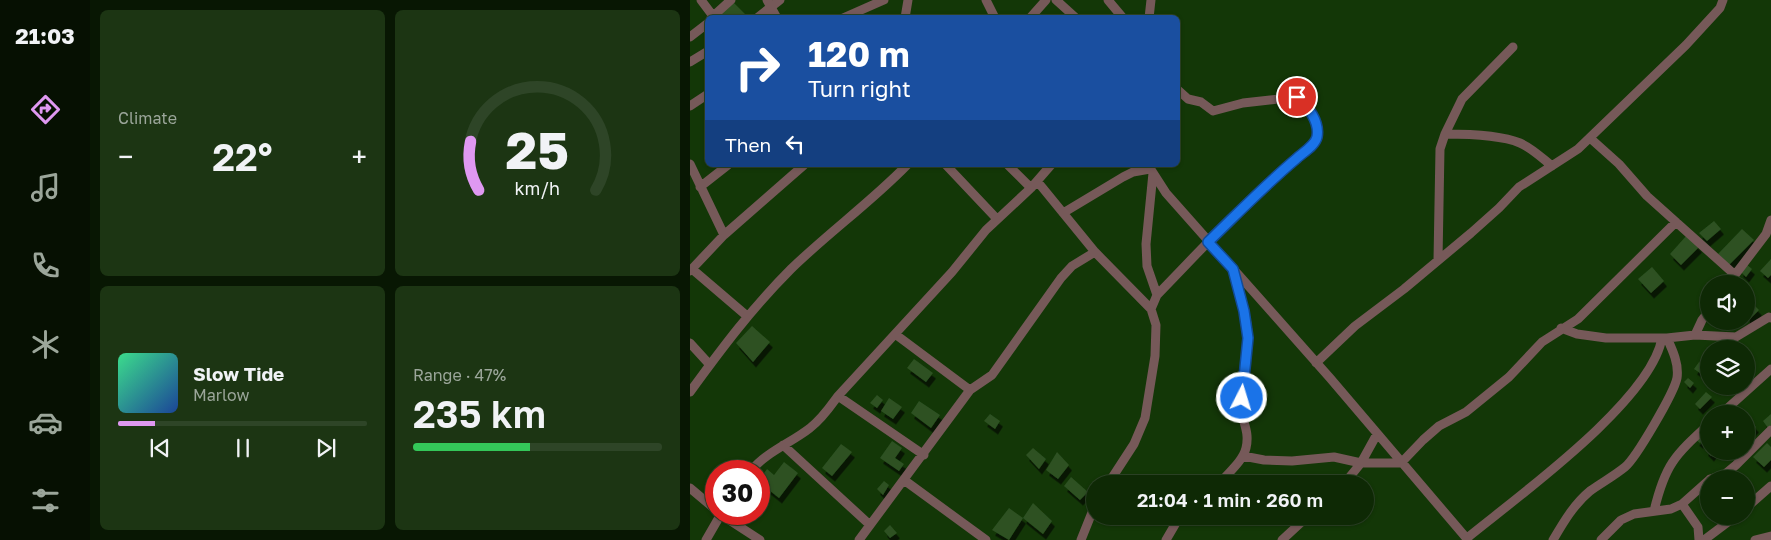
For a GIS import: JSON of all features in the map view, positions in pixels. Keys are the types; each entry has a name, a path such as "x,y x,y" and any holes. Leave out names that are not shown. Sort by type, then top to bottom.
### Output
{"street":[{"path":"701,0 709,15"},
{"path":"715,15 731,0"},
{"path":"759,15 769,3 780,0"},
{"path":"850,15 882,0"},
{"path":"906,15 908,0"},
{"path":"986,0 994,15"},
{"path":"1033,15 1046,0"},
{"path":"1056,0 1073,15"},
{"path":"1108,0 1120,15"},
{"path":"1149,15 1151,0"},
{"path":"1316,363 1355,326 1404,289 1500,208 1519,187 1578,149 1686,45 1720,8 1723,0"},
{"path":"769,3 775,15"},
{"path":"690,37 705,24"},
{"path":"1438,260 1440,148 1462,99 1513,47"},
{"path":"690,62 705,53"},
{"path":"1151,309 1157,295 1208,242 1317,138 1317,126 1305,104 1297,97 1243,103 1213,111 1201,102 1188,99 1180,92"},
{"path":"690,106 705,96"},
{"path":"1445,134 1504,138 1531,149 1552,166"},
{"path":"1590,138 1620,164 1647,196 1734,274 1766,234 1771,220"},
{"path":"690,164 724,235"},
{"path":"690,186 699,183 725,167"},
{"path":"746,316 691,270 724,235 799,167"},
{"path":"690,392 746,316 792,268 890,183 905,167"},
{"path":"948,167 997,219"},
{"path":"1011,167 1034,185 1063,213 1095,252 1151,309 1156,325 1155,356 1145,418 1134,444 1114,475"},
{"path":"765,460 783,445 811,427 824,415 838,396 952,272 986,230 1034,185 1049,167"},
{"path":"1150,169 1166,193 1316,363 1467,539 1566,458 1619,405 1653,365 1664,338"},
{"path":"1063,213 1123,177 1133,172 1150,169"},
{"path":"1150,169 1146,244 1147,266 1157,295"},
{"path":"1243,456 1264,460 1292,461 1334,457 1361,463 1401,463 1439,426 1478,404 1542,342 1578,318 1676,222"},
{"path":"859,540 924,455 970,390 992,375 1061,278 1072,266 1095,252"},
{"path":"1226,475 1243,456 1248,430 1241,409 1248,338 1244,311 1233,269"},
{"path":"1561,328 1578,334 1606,338 1664,338 1695,335 1736,337 1771,318"},
{"path":"1695,335 1700,324"},
{"path":"894,334 970,390"},
{"path":"1553,540 1573,508 1588,492 1624,468 1632,459 1667,401 1677,377 1676,358 1664,338"},
{"path":"690,343 710,365"},
{"path":"1731,405 1771,369"},
{"path":"838,396 924,455"},
{"path":"1730,470 1771,430"},
{"path":"1654,511 1659,489 1666,471 1675,456 1700,432"},
{"path":"1351,475 1361,463 1377,434"},
{"path":"783,445 870,525"},
{"path":"904,480 986,540"},
{"path":"1755,500 1771,486"},
{"path":"1601,540 1621,520 1634,514 1671,509 1682,504 1700,487"},
{"path":"690,488 705,501"},
{"path":"1682,504 1698,527 1699,540"},
{"path":"706,540 715,525"},
{"path":"738,525 760,540"},
{"path":"1081,540 1087,525"},
{"path":"1166,540 1175,525"},
{"path":"1282,540 1298,525"},
{"path":"1704,540 1724,525"},
{"path":"1755,540 1771,536"}],"building":[{"path":"734,3 746,15 722,15 721,13"},
{"path":"1714,221 1721,229 1707,241 1699,233"},
{"path":"1742,229 1754,240 1729,265 1718,254"},
{"path":"1687,235 1699,247 1681,265 1670,254"},
{"path":"1771,259 1771,275 1768,278 1760,271"},
{"path":"1746,264 1752,269 1748,275 1744,275 1740,271"},
{"path":"1652,267 1664,281 1651,293 1638,279"},
{"path":"1755,306 1759,310 1755,314"},
{"path":"752,326 770,342 753,362 736,343"},
{"path":"914,359 933,373 926,382 907,368"},
{"path":"1699,362 1700,363 1700,373 1694,369"},
{"path":"1688,378 1694,383 1690,388 1684,382"},
{"path":"877,395 883,400 877,408 870,403"},
{"path":"1703,395 1712,397 1704,405 1700,405 1700,409 1695,404"},
{"path":"889,398 902,407 893,419 881,411"},
{"path":"919,401 940,415 931,428 911,413"},
{"path":"990,414 1000,421 995,429 984,421"},
{"path":"1771,414 1771,425 1768,428 1763,421"},
{"path":"892,441 902,448 895,458 904,464 899,471 880,458"},
{"path":"1767,443 1771,447 1771,460 1764,467 1755,459 1755,455"},
{"path":"841,444 852,452 832,476 822,468"},
{"path":"1033,448 1046,459 1039,469 1026,455"},
{"path":"1057,452 1069,465 1058,479 1046,470"},
{"path":"784,462 798,473 779,498 770,491 770,472 774,475"},
{"path":"1071,477 1086,490 1086,494 1080,500 1064,486"},
{"path":"884,481 889,485 883,495 877,489"},
{"path":"1033,503 1052,521 1043,534 1023,518"},
{"path":"1009,508 1023,518 1009,540 992,530"},
{"path":"890,525 897,533 890,538 884,531"}],"route":[{"path":"1242,398 1248,338 1244,311 1233,269 1208,242 1317,138 1317,126 1312,115 1305,104 1297,97"}]}
